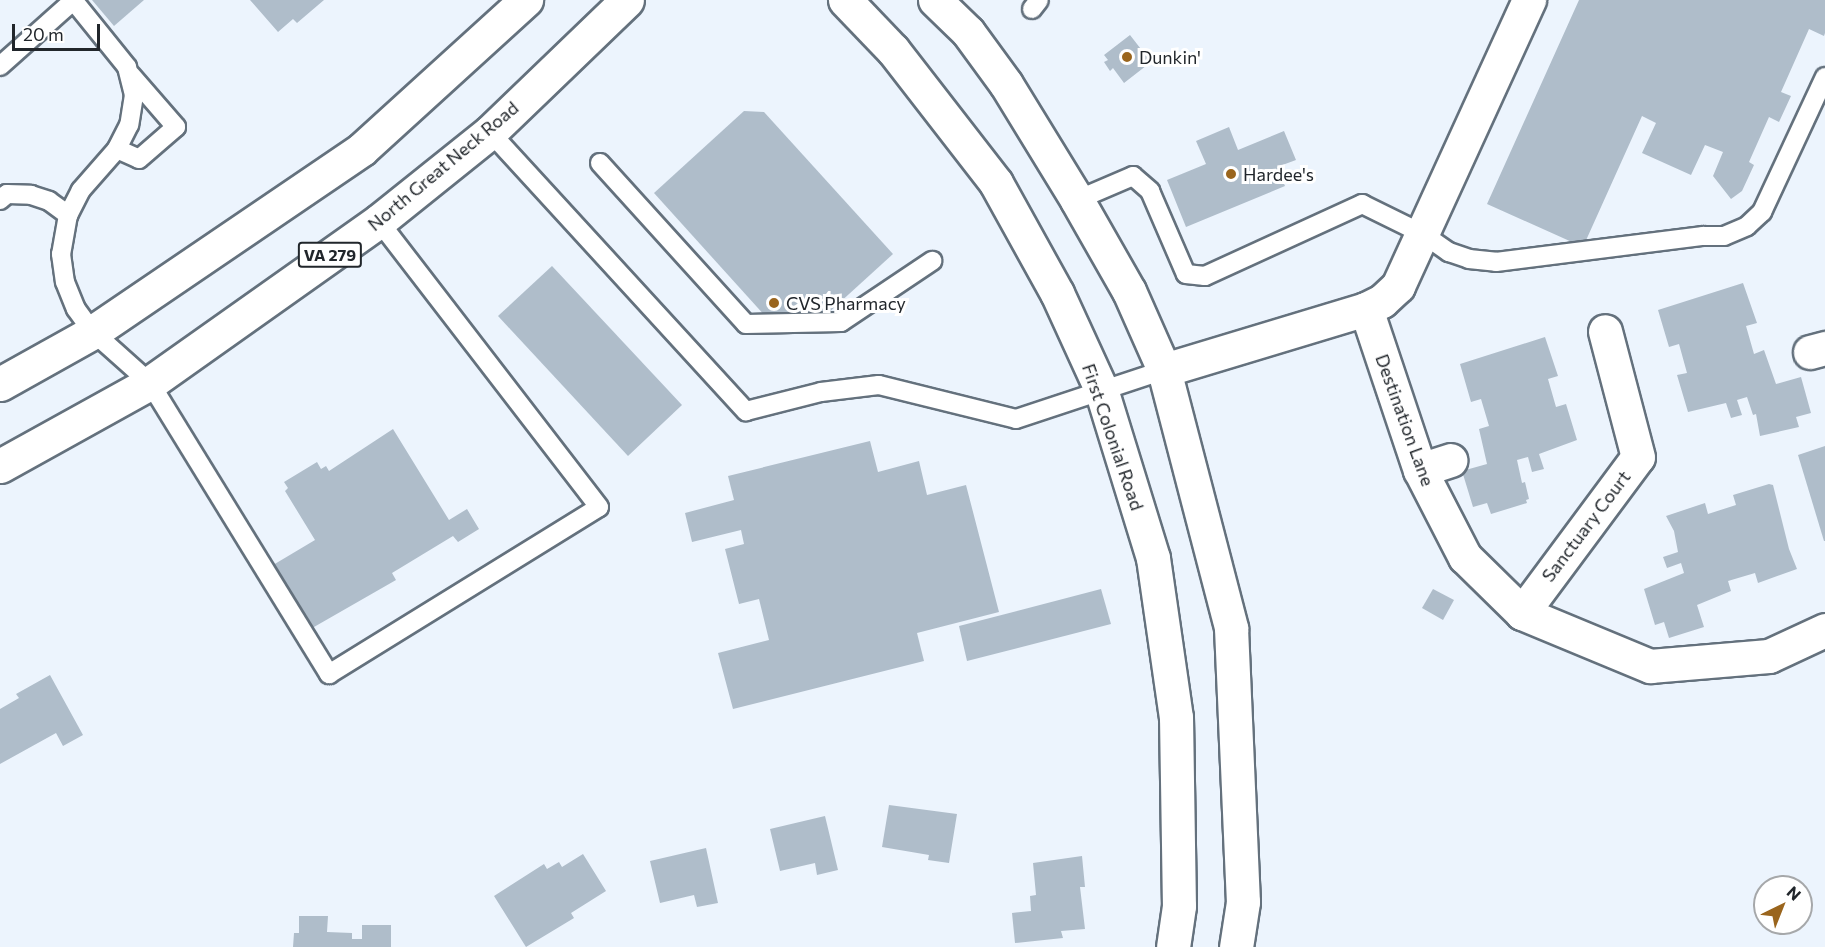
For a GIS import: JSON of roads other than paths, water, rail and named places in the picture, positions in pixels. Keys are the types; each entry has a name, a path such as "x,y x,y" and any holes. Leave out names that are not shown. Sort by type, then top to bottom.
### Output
{"main road":[{"path":"0,384 93,332 362,149 526,0"},
{"name":"North Great Neck Road","path":"0,466 150,382 379,221 489,132 627,0"},
{"name":"First Colonial Road","path":"845,0 893,50 996,183 1057,292 1101,389 1153,558 1176,717 1179,906 1173,947"},
{"path":"1164,370 1366,309 1382,301 1398,286 1529,0"},
{"path":"940,2 968,32 1006,84 1077,200 1129,291 1164,370 1231,628 1243,902 1236,947"},
{"name":"Destination Lane","path":"1366,309 1435,465 1465,557 1522,614 1650,666 1768,656 1825,630"},
{"name":"Sanctuary Court","path":"1522,614 1638,457 1605,331"}],"lane":[{"path":"0,66 73,0 131,75 176,127 139,159 117,149"},
{"path":"131,75 134,95 129,125 117,149 81,190 68,215 61,254 65,282 76,309 93,332 150,382 329,674 599,507 379,221"},
{"path":"1077,200 1133,176 1150,191 1186,274 1205,276 1362,204 1423,234 1449,252 1469,259 1496,262 1724,236 1747,226 1762,212 1825,77"},
{"path":"489,132 746,411 821,392 879,385 1016,419 1164,370"},
{"path":"600,163 746,324 842,322 932,261"},
{"path":"0,200 7,194 31,195 49,201 68,215"}],"place":[{"name":"Dunkin'","path":"1127,57"},
{"name":"Hardee's","path":"1231,174"},
{"name":"CVS Pharmacy","path":"774,303"}]}
